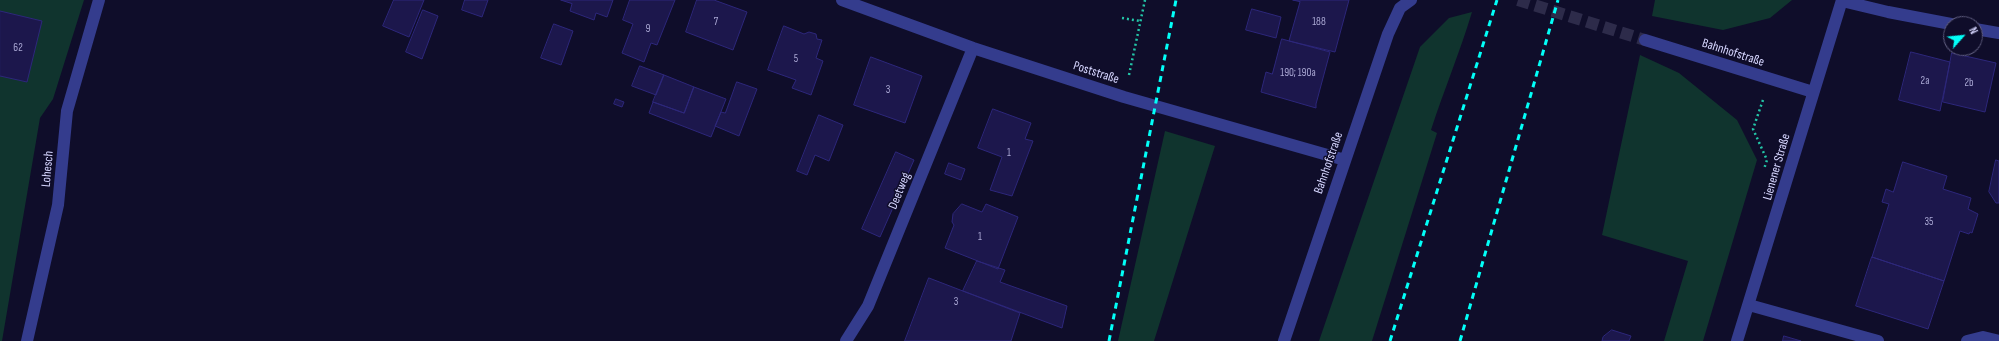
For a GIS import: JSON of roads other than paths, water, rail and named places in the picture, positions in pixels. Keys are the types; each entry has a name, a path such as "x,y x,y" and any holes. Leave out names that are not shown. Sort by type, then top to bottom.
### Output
{"street":[{"name":"Lohesch","path":"27,341 58,205 67,112 99,0"},
{"name":"Poststraße","path":"842,0 974,48 1124,97 1345,160"},
{"name":"Bahnhofstraße","path":"1284,341 1388,34 1400,8 1411,0"},
{"path":"1842,1 1943,22"},
{"name":"Lienener Straße","path":"1737,341 1842,1"},
{"path":"1983,30 1999,33"},
{"name":"Bahnhofstraße","path":"1645,40 1813,92"},
{"name":"Deetweg","path":"846,341 868,306 974,48"},
{"path":"1749,305 1878,341"},
{"path":"1966,341 1983,337 1999,341"}],"tunnel":[{"path":"1518,0 1645,40"}],"railway":[{"path":"1109,341 1176,0"},
{"path":"1390,341 1497,0"},
{"path":"1460,341 1558,0"}]}
